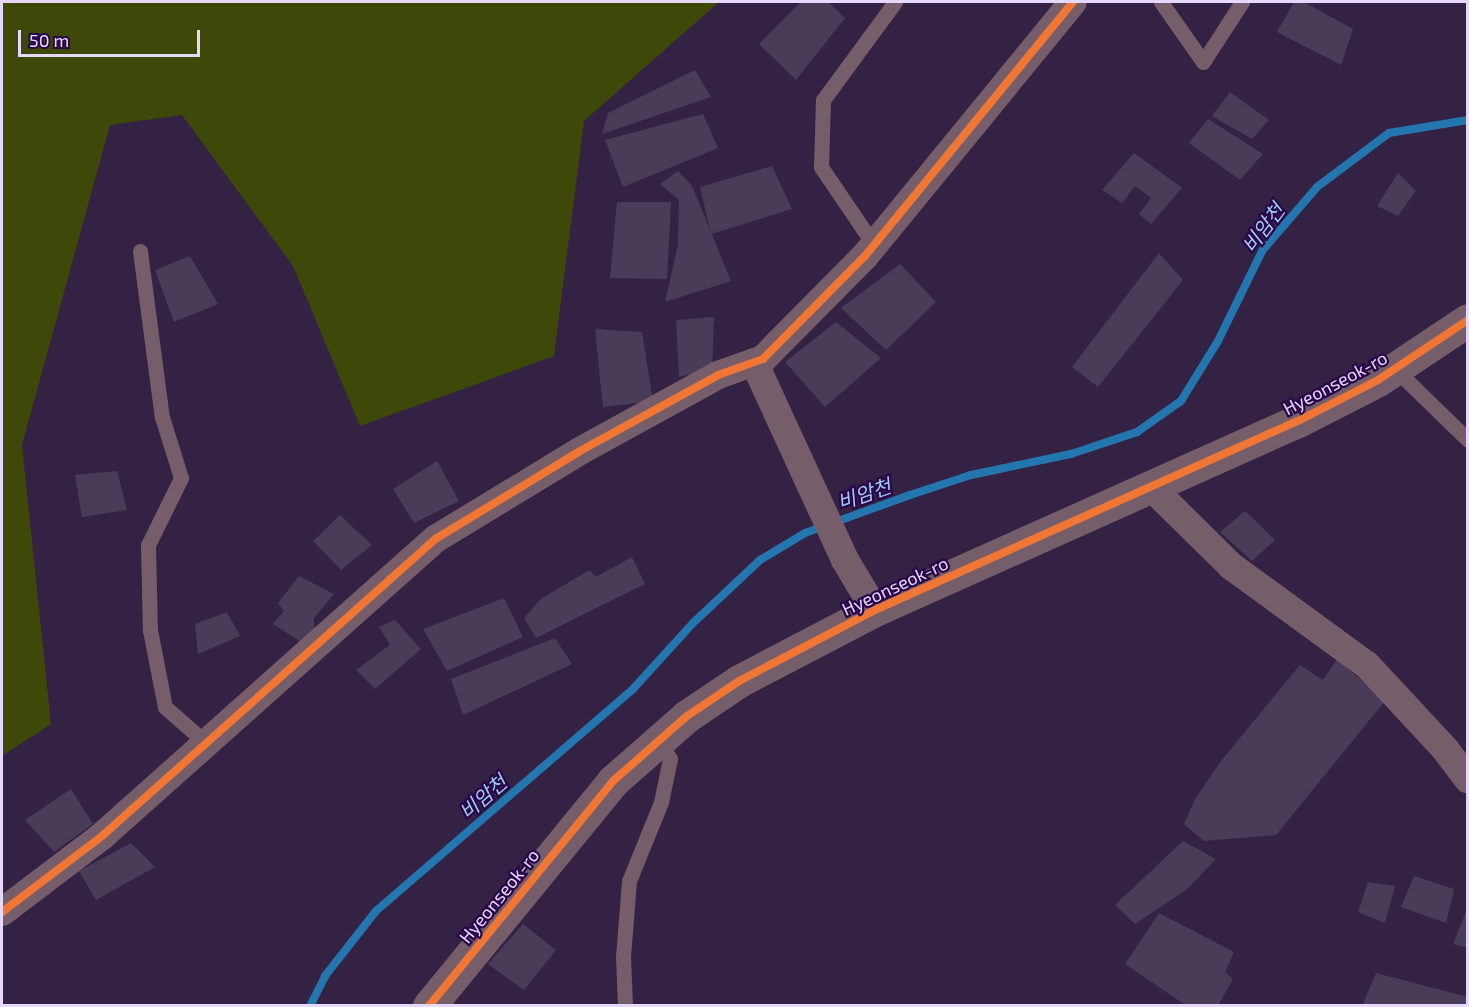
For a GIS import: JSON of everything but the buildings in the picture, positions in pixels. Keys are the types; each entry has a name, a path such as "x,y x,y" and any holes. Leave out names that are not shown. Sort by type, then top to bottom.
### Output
{"street":[{"path":"2,912 102,836 437,538 639,418 718,375 763,358 874,245 1073,2"},
{"name":"Hyeonseok-ro","path":"429,1005 590,808 659,739 739,681 875,610 1298,421 1395,369 1467,320"},
{"path":"754,362 845,560 875,610"},
{"path":"1151,486 1231,566 1367,665 1445,749 1467,779"}],"lane":[{"path":"874,245 821,167 823,100 895,2"},
{"path":"1161,2 1203,62 1242,2"},
{"path":"140,251 162,417 181,478 148,545 150,630 165,707 206,743"},
{"path":"1395,369 1467,440"},
{"path":"625,1005 623,957 629,881 661,802 670,759 659,739"}],"green space":[{"path":"2,2 719,2 584,121 554,356 360,426 293,266 182,115 110,125 22,445 51,724 2,756"}],"waterway":[{"name":"비암천","path":"310,1006 325,976 376,911 633,689 693,623 760,560 805,533 910,495 971,475 1071,454 1137,432 1181,401 1218,341 1262,251 1317,187 1389,133 1468,120"}],"cycle path":[{"path":"2,912 102,836 437,538 580,451 718,375 763,359 865,256 1073,2"},
{"path":"429,1006 613,781 687,716 739,681 875,610 1298,421 1378,380 1468,320"}]}
